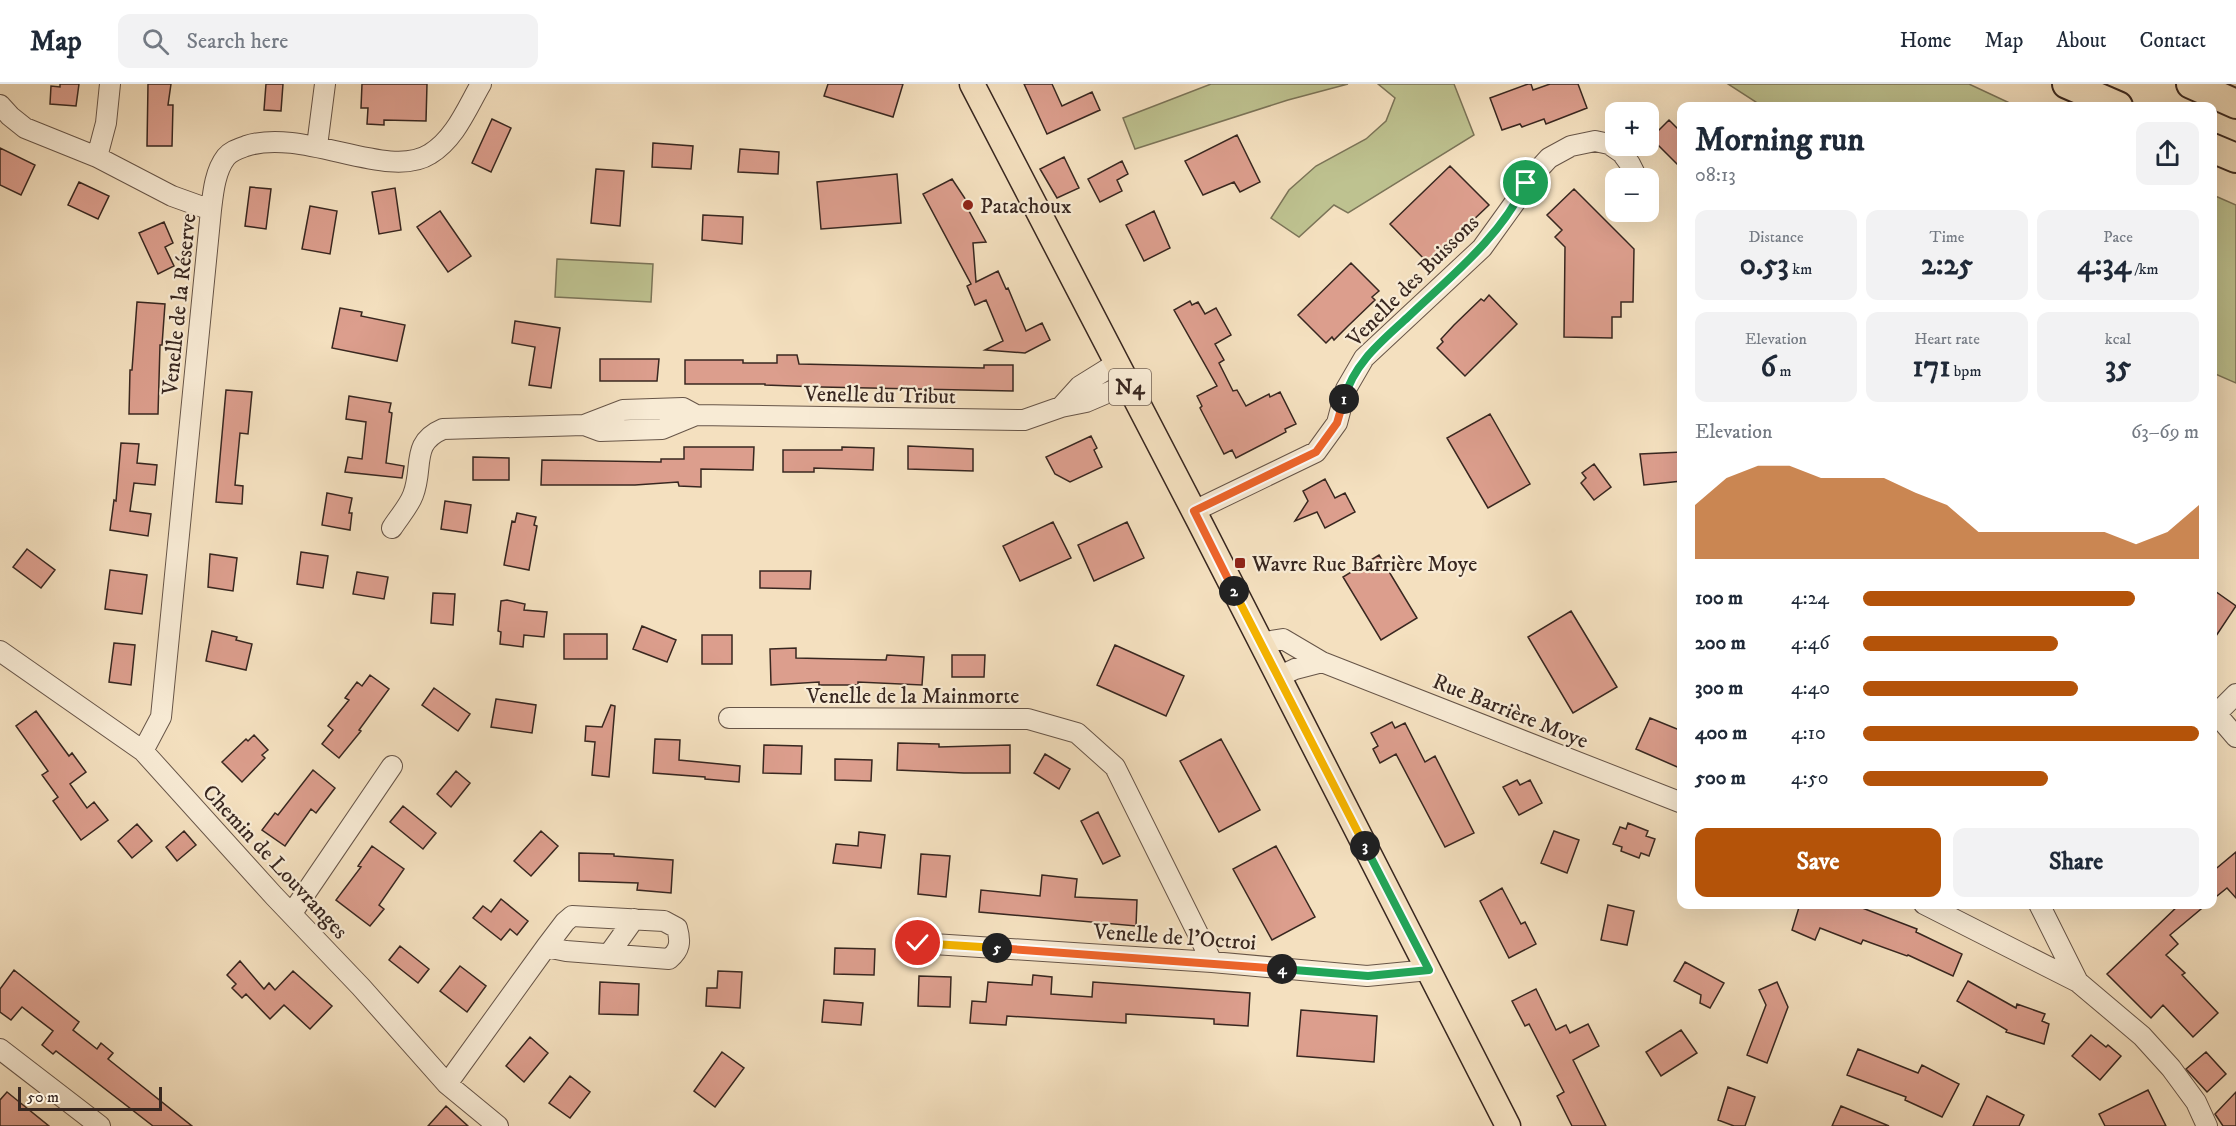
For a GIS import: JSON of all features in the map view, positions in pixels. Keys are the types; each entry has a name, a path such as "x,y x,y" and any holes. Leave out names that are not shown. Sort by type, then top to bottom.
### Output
{"highway":[{"path":"2067,84 2109,102"},
{"path":"2191,84 2236,104"},
{"path":"2217,150 2236,158"}],"main road":[{"name":"N4","path":"972,84 1123,373 1509,1126"}],"street":[{"path":"97,157 106,123 110,84"},
{"path":"317,146 325,84"},
{"name":"Venelle de la Réserve","path":"143,751 161,717 211,210 215,184 221,167 226,158 235,150 255,143 285,141 378,159 399,162 415,161 429,156 452,135 481,84"},
{"path":"0,105 25,128 97,157 172,196 211,210"},
{"name":"Venelle des Buissons","path":"1194,511 1316,452 1337,423 1346,389 1364,358 1482,248 1526,183 1549,158 1571,146 1595,141 1610,144 1622,153 1632,168"},
{"name":"Venelle du Tribut","path":"393,528 413,495 423,443 431,434 443,429 584,425 623,410 683,408 696,416 1024,420 1061,407 1080,386 1123,373"},
{"name":"Rue Barrière Moye","path":"1260,643 1283,639 1322,662 1677,801"},
{"name":"Chemin de Louvranges","path":"0,651 143,751 447,1084 498,1126"},
{"path":"1278,677 1295,669 1322,662"},
{"path":"2217,709 2236,694"},
{"path":"2217,713 2236,737"},
{"name":"Venelle de la Mainmorte","path":"729,718 1028,719 1077,733 1115,767 1212,962"},
{"path":"292,913 392,766"},
{"path":"1934,909 2078,982 2142,1036 2171,1068 2196,1102 2207,1126"},
{"path":"2042,909 2078,982"},
{"path":"447,1084 546,947 572,916 664,921 677,928 680,939 678,951 669,959 566,951 546,947"},
{"path":"609,954 634,919"},
{"name":"Venelle de l'Octroi","path":"918,943 1212,962 1368,976 1429,970"},
{"path":"0,1049 100,1126"}],"green space":[{"path":"1211,84 1348,84 1288,100 1135,149 1123,118"},
{"path":"1378,84 1454,84 1474,135 1348,213 1334,205 1299,237 1271,218 1289,190 1316,166 1366,139 1386,121 1395,98"},
{"path":"1728,84 1969,84 2007,102 1756,102"},
{"path":"2217,197 2236,205 2236,383 2217,375"},
{"path":"557,259 653,264 651,302 555,297"}],"building":[{"path":"60,84 79,84 76,106 50,104 51,86 60,87"},
{"path":"148,84 171,84 168,105 173,105 172,146 147,146"},
{"path":"266,84 283,84 281,111 264,110"},
{"path":"362,84 427,84 426,121 384,120 384,125 367,124 368,108 361,108"},
{"path":"828,84 903,84 893,117 824,96"},
{"path":"1024,84 1052,84 1062,106 1092,92 1100,110 1047,134"},
{"path":"1531,84 1533,90 1550,84 1578,84 1587,108 1546,124 1544,119 1522,127 1520,124 1502,130 1490,98"},
{"path":"492,119 511,128 491,172 472,163"},
{"path":"1669,120 1677,128 1677,164 1659,146 1659,130"},
{"path":"1237,135 1260,182 1240,192 1234,182 1203,195 1185,161"},
{"path":"653,143 693,146 691,169 652,167"},
{"path":"0,148 35,165 21,195 0,185"},
{"path":"740,149 779,152 778,174 738,172"},
{"path":"1064,157 1079,188 1057,198 1040,169"},
{"path":"1122,161 1128,174 1117,180 1122,191 1100,202 1088,179"},
{"path":"1450,166 1489,205 1428,263 1390,224"},
{"path":"596,169 624,171 620,226 591,223"},
{"path":"897,174 901,223 821,229 817,182"},
{"path":"952,179 972,209 969,211 986,242 973,243 976,282 998,271 1006,289 1008,288 1026,331 1042,323 1050,340 1025,353 985,350 1003,341 986,300 975,305 967,286 971,284 923,194"},
{"path":"79,182 109,196 98,219 68,205"},
{"path":"250,187 271,189 266,229 245,226"},
{"path":"395,188 401,230 379,234 372,192"},
{"path":"1574,189 1634,249 1633,302 1621,302 1621,317 1612,317 1612,338 1564,337 1565,247 1555,237 1562,230 1547,215"},
{"path":"310,206 337,211 330,254 302,249"},
{"path":"440,211 471,256 448,272 417,227"},
{"path":"1154,211 1170,248 1144,261 1126,225"},
{"path":"703,215 743,217 742,244 702,240"},
{"path":"164,222 173,243 165,247 174,266 158,274 139,233"},
{"path":"1351,263 1379,291 1372,297 1375,300 1334,340 1332,337 1326,343 1298,315"},
{"path":"1489,295 1517,324 1465,376 1437,348 1443,342 1441,339 1454,325 1481,299 1484,301"},
{"path":"1190,301 1192,305 1198,302 1205,314 1216,308 1231,335 1215,344 1224,360 1219,363 1233,391 1237,390 1246,406 1269,394 1270,397 1280,392 1296,424 1285,429 1286,432 1236,458 1232,450 1224,454 1200,408 1202,406 1197,396 1217,386 1174,310"},
{"path":"137,302 165,304 162,345 160,345 158,414 129,414 130,370 132,370"},
{"path":"340,308 362,312 361,316 405,325 397,361 332,348"},
{"path":"515,321 560,328 551,388 529,385 535,347 512,343"},
{"path":"777,355 797,355 799,364 984,368 984,365 1013,365 1013,391 685,384 685,360 743,360 743,363 777,363"},
{"path":"600,359 659,359 657,381 600,381"},
{"path":"226,390 252,392 248,434 240,433 235,485 243,486 242,504 216,502"},
{"path":"349,396 391,403 389,412 392,413 386,463 404,466 402,478 345,472 348,457 362,459 366,422 346,419"},
{"path":"1490,414 1530,484 1488,508 1447,438"},
{"path":"1091,436 1097,448 1094,450 1102,467 1070,482 1055,474 1046,457"},
{"path":"121,443 139,444 137,463 157,465 155,485 134,483 130,511 151,514 148,536 110,530 114,500 116,501"},
{"path":"908,446 973,449 973,471 908,469"},
{"path":"684,447 754,447 753,470 701,469 701,487 679,486 678,482 635,485 541,485 542,460 661,462 661,459 684,459"},
{"path":"842,447 874,448 873,470 814,468 814,472 783,472 783,450 842,450"},
{"path":"1677,452 1677,482 1644,485 1640,454"},
{"path":"473,457 509,458 509,480 473,480"},
{"path":"1594,464 1611,487 1594,500 1581,483 1586,478 1582,473"},
{"path":"1325,479 1335,498 1345,493 1355,512 1325,528 1317,512 1295,521 1308,501 1303,491"},
{"path":"327,493 352,498 349,513 352,513 350,530 322,525"},
{"path":"445,501 471,505 467,533 441,529"},
{"path":"517,513 536,517 534,525 537,526 529,570 504,565 512,521 515,522"},
{"path":"1053,522 1071,558 1020,581 1003,546"},
{"path":"1127,522 1144,558 1094,581 1078,545"},
{"path":"27,549 55,570 41,588 13,567"},
{"path":"301,552 328,556 323,588 297,584"},
{"path":"210,554 237,558 233,591 208,587"},
{"path":"1379,555 1417,618 1381,640 1343,577"},
{"path":"110,570 147,575 142,614 105,609"},
{"path":"760,571 811,571 810,589 760,588"},
{"path":"357,572 388,577 384,599 353,594"},
{"path":"433,593 455,594 453,625 431,623"},
{"path":"2217,593 2236,606 2217,634"},
{"path":"501,601 525,604 524,610 547,612 544,637 524,635 523,647 500,644 501,632 498,631"},
{"path":"1571,611 1617,687 1573,713 1528,637"},
{"path":"642,626 676,640 667,662 633,649"},
{"path":"212,631 237,637 236,640 252,644 246,670 206,661"},
{"path":"564,634 607,634 607,659 564,659"},
{"path":"702,635 732,635 732,664 702,664"},
{"path":"114,643 135,645 131,685 109,682"},
{"path":"1115,645 1184,676 1166,716 1097,685"},
{"path":"796,648 796,658 886,660 887,655 924,657 922,685 858,682 858,685 819,685 819,682 771,685 770,649"},
{"path":"952,655 985,655 984,677 952,677"},
{"path":"370,675 389,689 359,730 361,731 339,758 322,744 333,730 328,726 349,700 345,698 357,682 362,686"},
{"path":"434,688 470,714 458,731 422,705"},
{"path":"496,699 536,705 532,733 491,727"},
{"path":"611,705 615,706 609,777 592,775 595,742 585,741 586,726 602,727"},
{"path":"36,711 69,756 72,753 86,772 70,784 87,808 94,802 108,820 81,840 53,801 58,797 42,775 48,771 16,726"},
{"path":"1650,718 1677,729 1677,767 1636,749"},
{"path":"1392,722 1395,728 1405,723 1425,762 1435,756 1474,833 1445,847 1396,754 1380,763 1373,749 1378,746 1371,733"},
{"path":"254,735 268,750 262,755 265,758 242,782 222,762 246,739 248,741"},
{"path":"655,739 680,740 679,760 740,766 739,782 653,773"},
{"path":"1221,739 1260,810 1219,832 1180,761"},
{"path":"898,743 939,744 939,747 1010,745 1010,773 897,770"},
{"path":"764,745 802,746 801,774 763,773"},
{"path":"1045,754 1070,769 1059,789 1034,773"},
{"path":"835,759 872,760 871,781 835,780"},
{"path":"313,770 335,788 316,813 311,809 285,846 262,830 275,813 278,815"},
{"path":"456,771 470,783 451,807 437,794"},
{"path":"1517,780 1520,785 1530,780 1542,803 1519,815 1503,787"},
{"path":"403,806 436,833 423,849 390,822"},
{"path":"1098,812 1120,856 1103,864 1081,821"},
{"path":"1628,823 1648,831 1646,836 1655,839 1649,856 1641,853 1639,858 1621,851 1622,847 1613,844 1620,827 1626,829"},
{"path":"137,824 152,841 132,858 118,841"},
{"path":"184,831 196,845 177,861 166,847"},
{"path":"541,831 558,846 531,876 514,861"},
{"path":"1554,831 1579,840 1567,873 1541,863"},
{"path":"859,832 885,835 881,868 833,863 836,844 858,846"},
{"path":"372,846 404,869 379,905 384,909 370,926 336,900 361,867 358,866"},
{"path":"1276,846 1315,917 1272,940 1233,869"},
{"path":"2236,852 2236,898 2227,888 2217,896 2217,868"},
{"path":"579,853 673,860 671,893 637,890 638,883 579,881"},
{"path":"921,854 950,856 946,897 918,894"},
{"path":"1042,875 1077,879 1075,897 1137,900 1136,926 979,912 981,890 1040,896"},
{"path":"1502,888 1521,924 1525,922 1536,944 1509,958 1480,901"},
{"path":"501,899 528,921 517,935 510,929 501,940 473,918 483,906 491,912"},
{"path":"1608,905 1634,911 1627,945 1601,940"},
{"path":"1798,909 1865,909 1917,929 1916,932 1962,954 1953,976 1908,955 1863,940 1861,944 1820,928 1815,940 1792,930"},
{"path":"2175,909 2201,909 2170,935 2178,944 2166,955 2185,973 2182,975 2218,1013 2193,1037 2163,1005 2151,1018 2107,974"},
{"path":"400,946 429,969 418,983 389,960"},
{"path":"835,948 875,949 874,975 834,974"},
{"path":"240,961 264,989 269,983 275,990 293,971 332,1006 310,1029 284,1005 270,1019 246,994 242,998 232,988 236,984 227,975"},
{"path":"1685,962 1724,983 1710,1008 1700,1003 1701,995 1674,981"},
{"path":"460,966 486,986 467,1012 440,991"},
{"path":"14,970 79,1022 73,1030 97,1049 101,1043 113,1053 108,1059 192,1126 153,1126 56,1051 53,1054 42,1045 53,1031 22,1007 11,1020 0,1012 0,989"},
{"path":"718,971 742,972 740,1008 706,1006 707,988 717,988"},
{"path":"1033,975 1052,977 1051,994 1092,997 1093,982 1250,993 1248,1026 1214,1024 1214,1019 1126,1014 1126,1023 1007,1016 1006,1025 970,1023 972,1001 986,1002 988,982 1032,985"},
{"path":"919,976 951,977 950,1007 918,1006"},
{"path":"1968,981 2016,1008 2017,1004 2045,1014 2042,1021 2049,1024 2044,1044 2006,1032 2007,1030 1957,1001"},
{"path":"600,982 639,984 638,1015 599,1014"},
{"path":"1777,982 1788,1007 1767,1063 1747,1055 1766,1005 1759,990"},
{"path":"1536,989 1556,1030 1566,1025 1570,1033 1588,1024 1599,1046 1573,1060 1606,1126 1572,1126 1557,1096 1564,1092 1529,1024 1525,1026 1512,1001"},
{"path":"824,1000 863,1003 861,1025 822,1022"},
{"path":"1301,1010 1377,1016 1374,1062 1297,1056"},
{"path":"1681,1030 1697,1053 1661,1076 1646,1052"},
{"path":"2091,1035 2121,1056 2100,1080 2072,1056"},
{"path":"530,1037 548,1053 524,1082 506,1066"},
{"path":"1858,1049 1918,1073 1922,1065 1959,1084 1942,1117 1905,1100 1906,1097 1847,1075"},
{"path":"722,1052 744,1068 715,1107 694,1091"},
{"path":"2206,1052 2226,1074 2207,1092 2186,1069"},
{"path":"570,1076 590,1092 570,1118 549,1103"},
{"path":"1728,1087 1755,1097 1745,1126 1734,1126 1718,1120"},
{"path":"2148,1090 2166,1126 2105,1126 2099,1114"},
{"path":"7,1092 49,1126 0,1126 0,1100"},
{"path":"2236,1092 2236,1126 2223,1126 2215,1114"},
{"path":"1987,1096 2024,1115 2019,1126 1973,1126"},
{"path":"446,1106 468,1126 428,1126"},
{"path":"1841,1106 1889,1126 1832,1126"}],"place":[{"name":"Patachoux","path":"968,205"},
{"name":"Wavre Rue Barrière Moye","path":"1240,563"}],"route":[{"path":"918,943 1212,962 1368,976 1429,970 1194,511 1316,452 1337,423 1346,389 1364,358 1482,248 1501,224 1526,183"}]}
